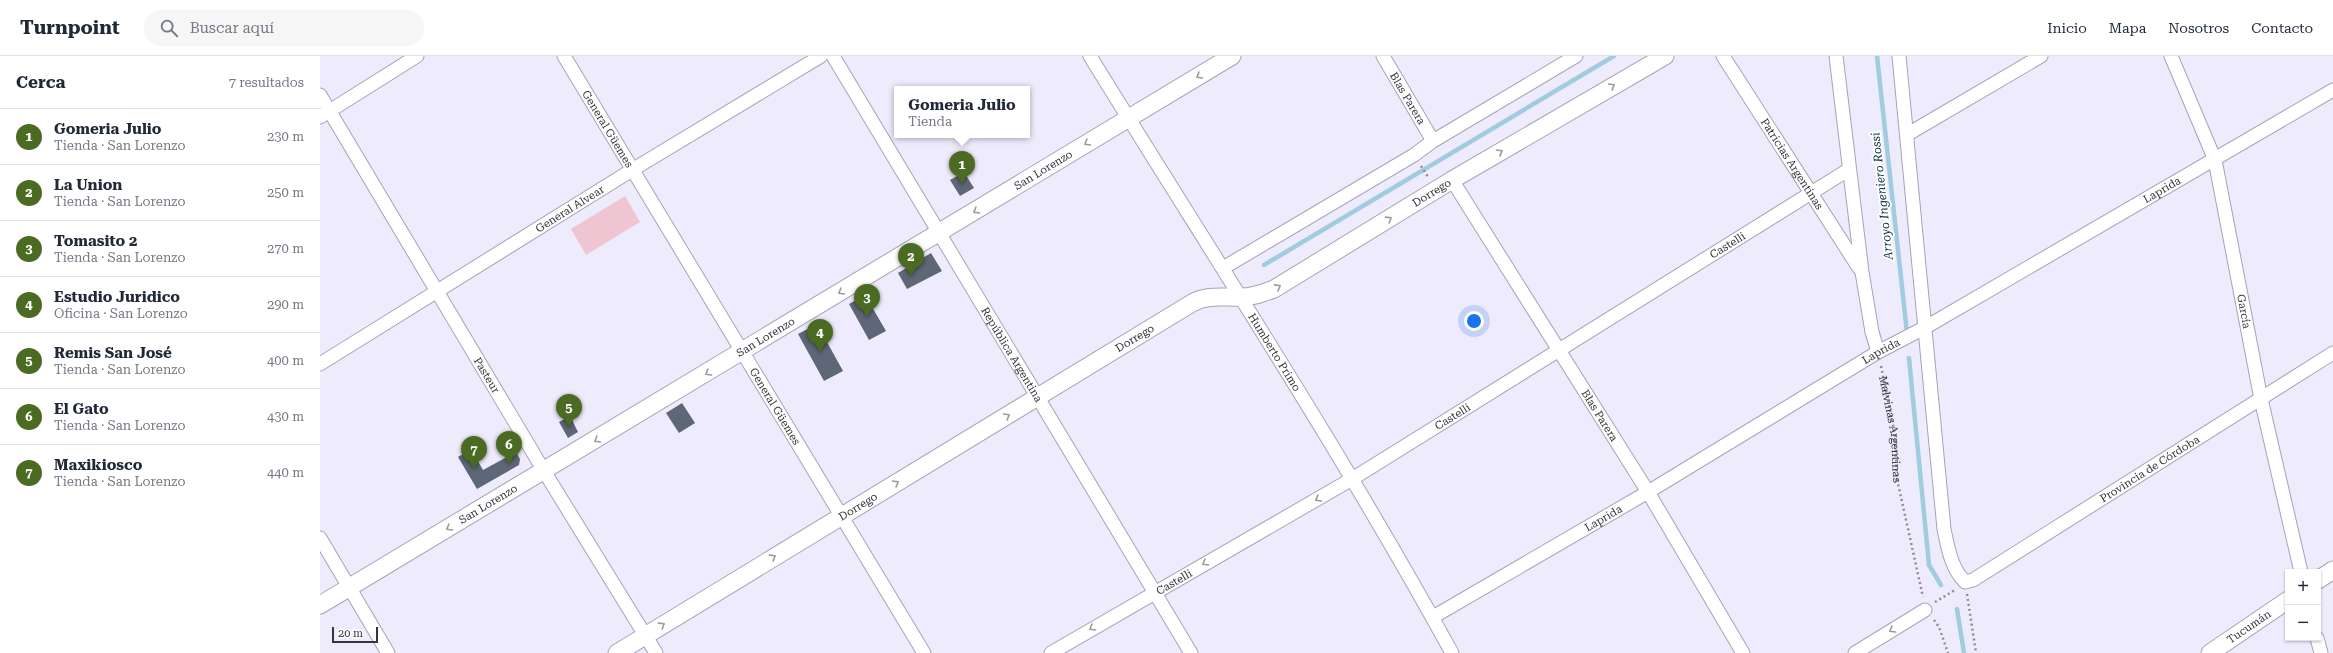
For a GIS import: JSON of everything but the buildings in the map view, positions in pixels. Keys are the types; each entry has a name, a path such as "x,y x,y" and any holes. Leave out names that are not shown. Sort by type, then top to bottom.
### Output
{"street":[{"path":"325,114 417,56"},
{"name":"General Güemes","path":"564,56 924,653"},
{"name":"General Alvear","path":"320,364 632,170 821,56"},
{"name":"República Argentina","path":"833,56 1039,397 1191,653"},
{"name":"Humberto Primo","path":"1090,56 1241,297 1352,479 1433,617 1452,653"},
{"name":"San Lorenzo","path":"320,604 742,353 1232,56"},
{"name":"Blas Parera","path":"1383,56 1433,141"},
{"path":"1223,268 1414,155 1433,141 1576,56"},
{"name":"Dorrego","path":"617,653 1200,298 1258,295 1274,289 1452,180 1665,56"},
{"name":"Patricias Argentinas","path":"1723,56 1862,272"},
{"path":"1836,56 1848,170 1862,272 1872,332 1883,349"},
{"path":"1899,56 1908,134 1944,529 1950,556 1958,575 1965,582"},
{"path":"1908,134 2041,56"},
{"name":"García","path":"2171,56 2215,160 2261,399 2300,569"},
{"name":"Laprida","path":"1433,617 1648,492 1883,349 1926,327 2333,90"},
{"name":"Pasteur","path":"320,95 325,114 437,290 544,471 656,653"},
{"name":"Castelli","path":"1051,653 1154,592 1352,479 1558,349 1848,170"},
{"name":"Blas Parera","path":"1452,180 1648,492 1743,653"},
{"name":"Provincia de Córdoba","path":"1965,582 1973,580 2333,353"},
{"path":"320,538 388,653"},
{"path":"2321,578 2333,570"},
{"name":"Tucumán","path":"2210,653 2285,602"},
{"path":"1855,653 1930,606"},
{"path":"2318,641 2321,653"}],"path":[{"path":"1420,164 1427,175"},
{"name":"Malvinas Argentinas","path":"1883,349 1895,435 1897,479 1930,606 1948,653"},
{"path":"1965,582 1976,653"},
{"path":"1930,606 1953,591"}],"shaded area":[{"path":"625,196 640,222 586,255 571,229"}],"waterway":[{"path":"1264,265 1614,56"},
{"name":"Arroyo Ingeniero Rossi","path":"1877,56 1907,333"},
{"path":"1909,358 1929,565 1941,585"},
{"path":"1957,609 1964,653"}],"place":[{"name":"Gomeria Julio","path":"962,184"},
{"name":"La Union","path":"911,276"},
{"name":"Tomasito 2","path":"867,317"},
{"name":"Estudio Juridico","path":"820,352"},
{"name":"Remis San José","path":"569,427"},
{"name":"El Gato","path":"509,464"},
{"name":"Maxikiosco","path":"474,469"}]}
